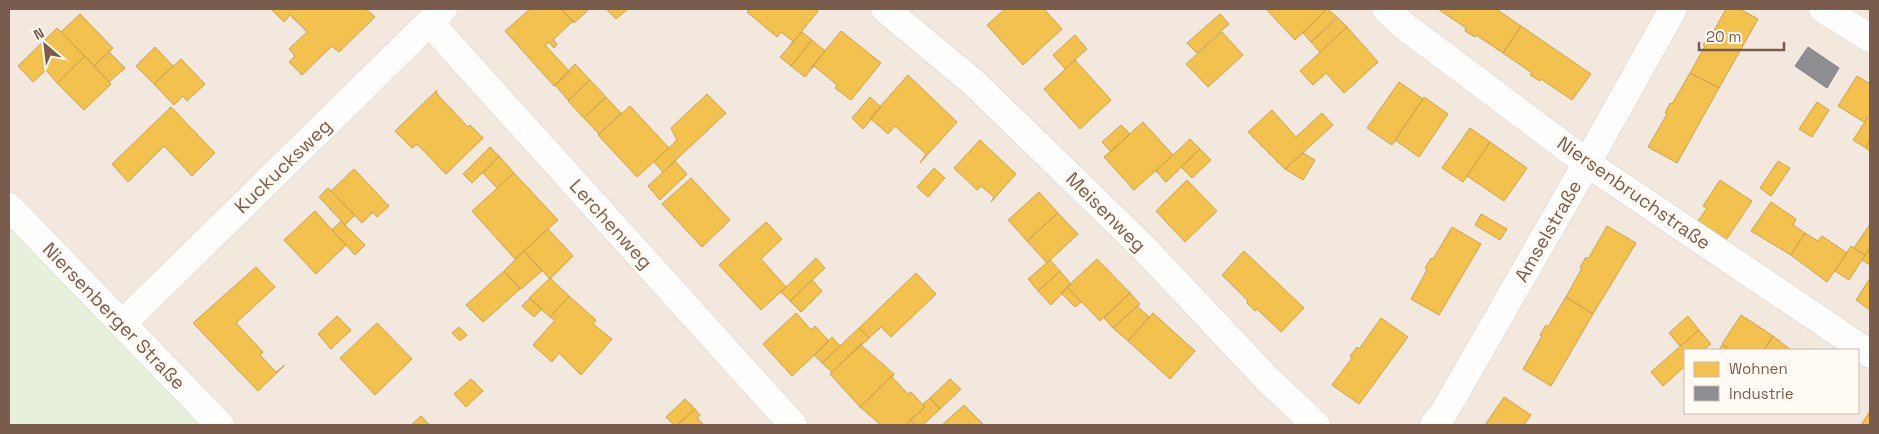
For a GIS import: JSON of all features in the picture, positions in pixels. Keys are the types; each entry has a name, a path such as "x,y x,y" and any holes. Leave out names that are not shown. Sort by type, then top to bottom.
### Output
{"street":[{"name":"Meisenweg","path":"885,9 980,88 1142,247 1268,380 1316,425"},
{"name":"Amselstraße","path":"1434,425 1446,409 1673,9"},
{"path":"1823,9 1870,38"},
{"name":"Niersenbruchstraße","path":"1400,14 1587,163 1870,354"},
{"name":"Kuckucksweg","path":"123,323 437,16"},
{"name":"Lerchenweg","path":"437,16 793,425"},
{"name":"Niersenberger Straße","path":"9,207 220,425"}],"shaded area":[{"path":"9,9 1870,9 1870,425 218,425 9,212"}],"green space":[{"path":"9,217 222,425 9,425"}],"building: Wohnen":[{"path":"271,9 366,9 375,17 339,52 332,46 302,75 289,62 295,56 289,49 307,32 290,15 284,22"},
{"path":"530,9 561,9 573,21 553,40 557,44 554,48 549,42 545,45 570,72 554,86 505,31"},
{"path":"561,9 589,9 574,23"},
{"path":"606,9 628,9 616,19"},
{"path":"750,9 815,9 818,11 789,47 793,41 781,32 777,37 747,12"},
{"path":"1005,9 1044,9 1062,29 1023,65 987,25"},
{"path":"1266,9 1327,9 1295,40"},
{"path":"1327,9 1337,17 1311,42 1303,33"},
{"path":"1438,9 1496,9 1521,26 1503,53 1476,35 1475,37 1465,31 1466,28"},
{"path":"1726,9 1740,9 1758,19 1719,88 1690,73 1705,46 1703,45 1709,35 1711,36"},
{"path":"80,14 113,48 94,66 61,32"},
{"path":"1220,14 1229,24 1197,53 1187,43"},
{"path":"1338,18 1347,27 1320,52 1311,42"},
{"path":"1521,26 1591,74 1572,100 1541,79 1540,81 1530,75 1532,73 1503,53"},
{"path":"1347,27 1378,62 1344,93 1326,73 1313,85 1300,71"},
{"path":"57,28 85,56 57,83 46,70 33,82 18,66"},
{"path":"841,31 881,63 851,100 835,88 837,85 814,66 811,68"},
{"path":"802,32 812,40 791,66 780,57"},
{"path":"1222,32 1243,55 1208,87 1186,64"},
{"path":"1075,35 1087,49 1065,69 1053,55"},
{"path":"812,40 825,51 805,77 791,66"},
{"path":"155,47 173,66 154,84 136,66"},
{"path":"109,52 125,68 109,82 94,66"},
{"path":"85,56 111,84 84,110 57,83"},
{"path":"181,59 205,84 187,101 183,96 174,105 154,84"},
{"path":"1075,60 1111,100 1080,129 1044,89"},
{"path":"575,64 590,80 568,100 555,85"},
{"path":"1690,73 1719,88 1677,163 1648,147 1667,114 1665,113 1670,103 1672,104"},
{"path":"908,75 957,122 920,163 926,154 895,126 888,134 870,118"},
{"path":"1857,76 1870,84 1870,118 1868,117 1864,122 1838,106"},
{"path":"590,80 606,97 584,118 568,101"},
{"path":"1399,82 1423,99 1392,145 1367,128"},
{"path":"437,90 436,93 468,127 470,125 483,138 446,174 417,144 412,148 395,131"},
{"path":"707,94 726,113 663,172 654,162 677,140 671,128"},
{"path":"606,97 621,113 599,134 584,118"},
{"path":"870,97 881,107 863,129 852,118"},
{"path":"1424,97 1448,114 1419,157 1395,140"},
{"path":"1817,102 1829,110 1812,137 1799,129"},
{"path":"630,106 669,148 637,177 598,135"},
{"path":"171,107 215,153 192,176 164,146 128,182 112,164"},
{"path":"1272,110 1296,137 1322,113 1333,125 1285,169 1248,132"},
{"path":"1868,117 1870,118 1870,141 1866,148 1853,140"},
{"path":"1143,122 1173,155 1134,190 1104,157"},
{"path":"1121,125 1130,134 1111,152 1102,142"},
{"path":"1470,128 1490,142 1463,182 1442,168"},
{"path":"1190,139 1200,149 1166,182 1156,171"},
{"path":"980,140 1016,174 991,202 994,197 981,186 977,190 954,168"},
{"path":"1870,141 1870,151 1866,148"},
{"path":"1490,142 1527,168 1504,201 1467,176"},
{"path":"490,147 499,156 472,183 463,174"},
{"path":"1200,149 1211,160 1192,178 1181,167"},
{"path":"1303,153 1315,160 1303,180 1285,169"},
{"path":"499,156 514,173 497,188 483,173"},
{"path":"675,161 687,174 660,200 648,186"},
{"path":"1778,161 1790,168 1771,196 1760,188"},
{"path":"934,168 945,178 928,197 917,187"},
{"path":"354,169 389,206 377,217 373,212 362,223 331,191"},
{"path":"514,173 558,220 515,259 472,211"},
{"path":"691,178 730,220 702,247 662,204"},
{"path":"1187,180 1217,211 1185,242 1156,211"},
{"path":"1720,180 1752,201 1726,240 1698,221 1707,208 1703,206"},
{"path":"328,188 355,215 345,225 319,197"},
{"path":"1039,192 1058,213 1027,241 1008,220"},
{"path":"1771,202 1796,219 1793,225 1805,233 1791,255 1751,231"},
{"path":"315,211 346,245 316,274 284,240"},
{"path":"1058,213 1078,234 1047,263 1027,241"},
{"path":"1481,214 1507,229 1500,240 1475,225"},
{"path":"341,221 365,245 355,255 332,230"},
{"path":"766,222 782,239 761,259 786,287 761,310 719,265"},
{"path":"1870,224 1870,248 1865,255 1854,248"},
{"path":"1607,226 1636,243 1593,314 1566,297 1582,268 1580,267 1586,257 1588,259"},
{"path":"1452,227 1481,244 1439,315 1411,299 1427,270 1425,268 1431,258 1433,259"},
{"path":"548,229 573,256 550,279 524,251"},
{"path":"1805,233 1818,241 1822,236 1847,253 1827,282 1791,255"},
{"path":"1851,246 1865,255 1849,280 1835,271"},
{"path":"1870,248 1870,265 1862,260"},
{"path":"524,251 542,271 521,289 504,271"},
{"path":"1244,251 1304,308 1281,332 1257,309 1255,311 1247,303 1248,301 1222,275"},
{"path":"816,258 825,268 790,301 781,292"},
{"path":"1097,259 1130,293 1100,321 1067,287"},
{"path":"1050,260 1060,271 1038,291 1028,279"},
{"path":"256,267 275,287 236,323 263,352 260,355 276,372 285,365 258,391 193,323"},
{"path":"504,271 520,289 483,322 466,305"},
{"path":"1060,271 1071,284 1051,305 1038,291"},
{"path":"916,273 936,294 891,337 881,327 869,338 859,328"},
{"path":"550,278 569,296 550,317 529,298"},
{"path":"1870,278 1870,310 1856,300"},
{"path":"812,280 822,291 801,312 790,301"},
{"path":"1067,287 1081,302 1075,307 1061,293"},
{"path":"1130,293 1140,304 1113,328 1104,318"},
{"path":"569,296 596,320 593,324 612,339 581,375 559,353 552,362 533,345 555,320 550,317"},
{"path":"1566,297 1593,314 1551,386 1523,369 1542,336 1540,335 1546,325 1548,327"},
{"path":"530,298 542,309 534,317 522,306"},
{"path":"1137,306 1149,317 1128,341 1113,328"},
{"path":"796,313 811,330 815,326 829,341 792,376 763,344"},
{"path":"1153,313 1195,351 1170,379 1128,341"},
{"path":"1741,315 1773,336 1765,349 1730,349 1722,344"},
{"path":"337,316 351,330 331,349 318,334"},
{"path":"1688,316 1699,330 1680,346 1669,333"},
{"path":"1381,318 1408,337 1359,404 1332,385 1352,358 1350,356 1357,347 1359,349"},
{"path":"377,323 412,359 375,395 340,358"},
{"path":"459,327 467,335 460,341 452,333"},
{"path":"859,328 869,338 832,372 822,363"},
{"path":"1699,330 1711,344 1704,349 1684,349 1684,367 1663,386 1651,372"},
{"path":"1773,336 1790,349 1765,349"},
{"path":"832,337 840,346 822,363 814,355"},
{"path":"863,342 861,345 894,374 860,407 830,374"},
{"path":"1722,345 1729,349 1720,349"},
{"path":"894,374 892,377 908,394 911,392 925,407 905,425 881,425 860,407"},
{"path":"471,379 483,391 466,407 454,394"},
{"path":"950,379 961,389 940,409 930,398"},
{"path":"1504,397 1531,415 1524,425 1485,425"},
{"path":"930,398 940,409 923,425 915,425 910,420 925,407 923,404"},
{"path":"685,399 695,409 677,425 674,425 666,417"},
{"path":"964,405 984,425 942,425"},
{"path":"695,409 700,415 697,418 704,425 677,425"},
{"path":"1870,411 1870,425 1861,425"},
{"path":"421,416 430,425 411,425"},
{"path":"910,420 915,425 905,425"}],"building: Industrie":[{"path":"1808,47 1839,68 1827,88 1795,66"}]}
